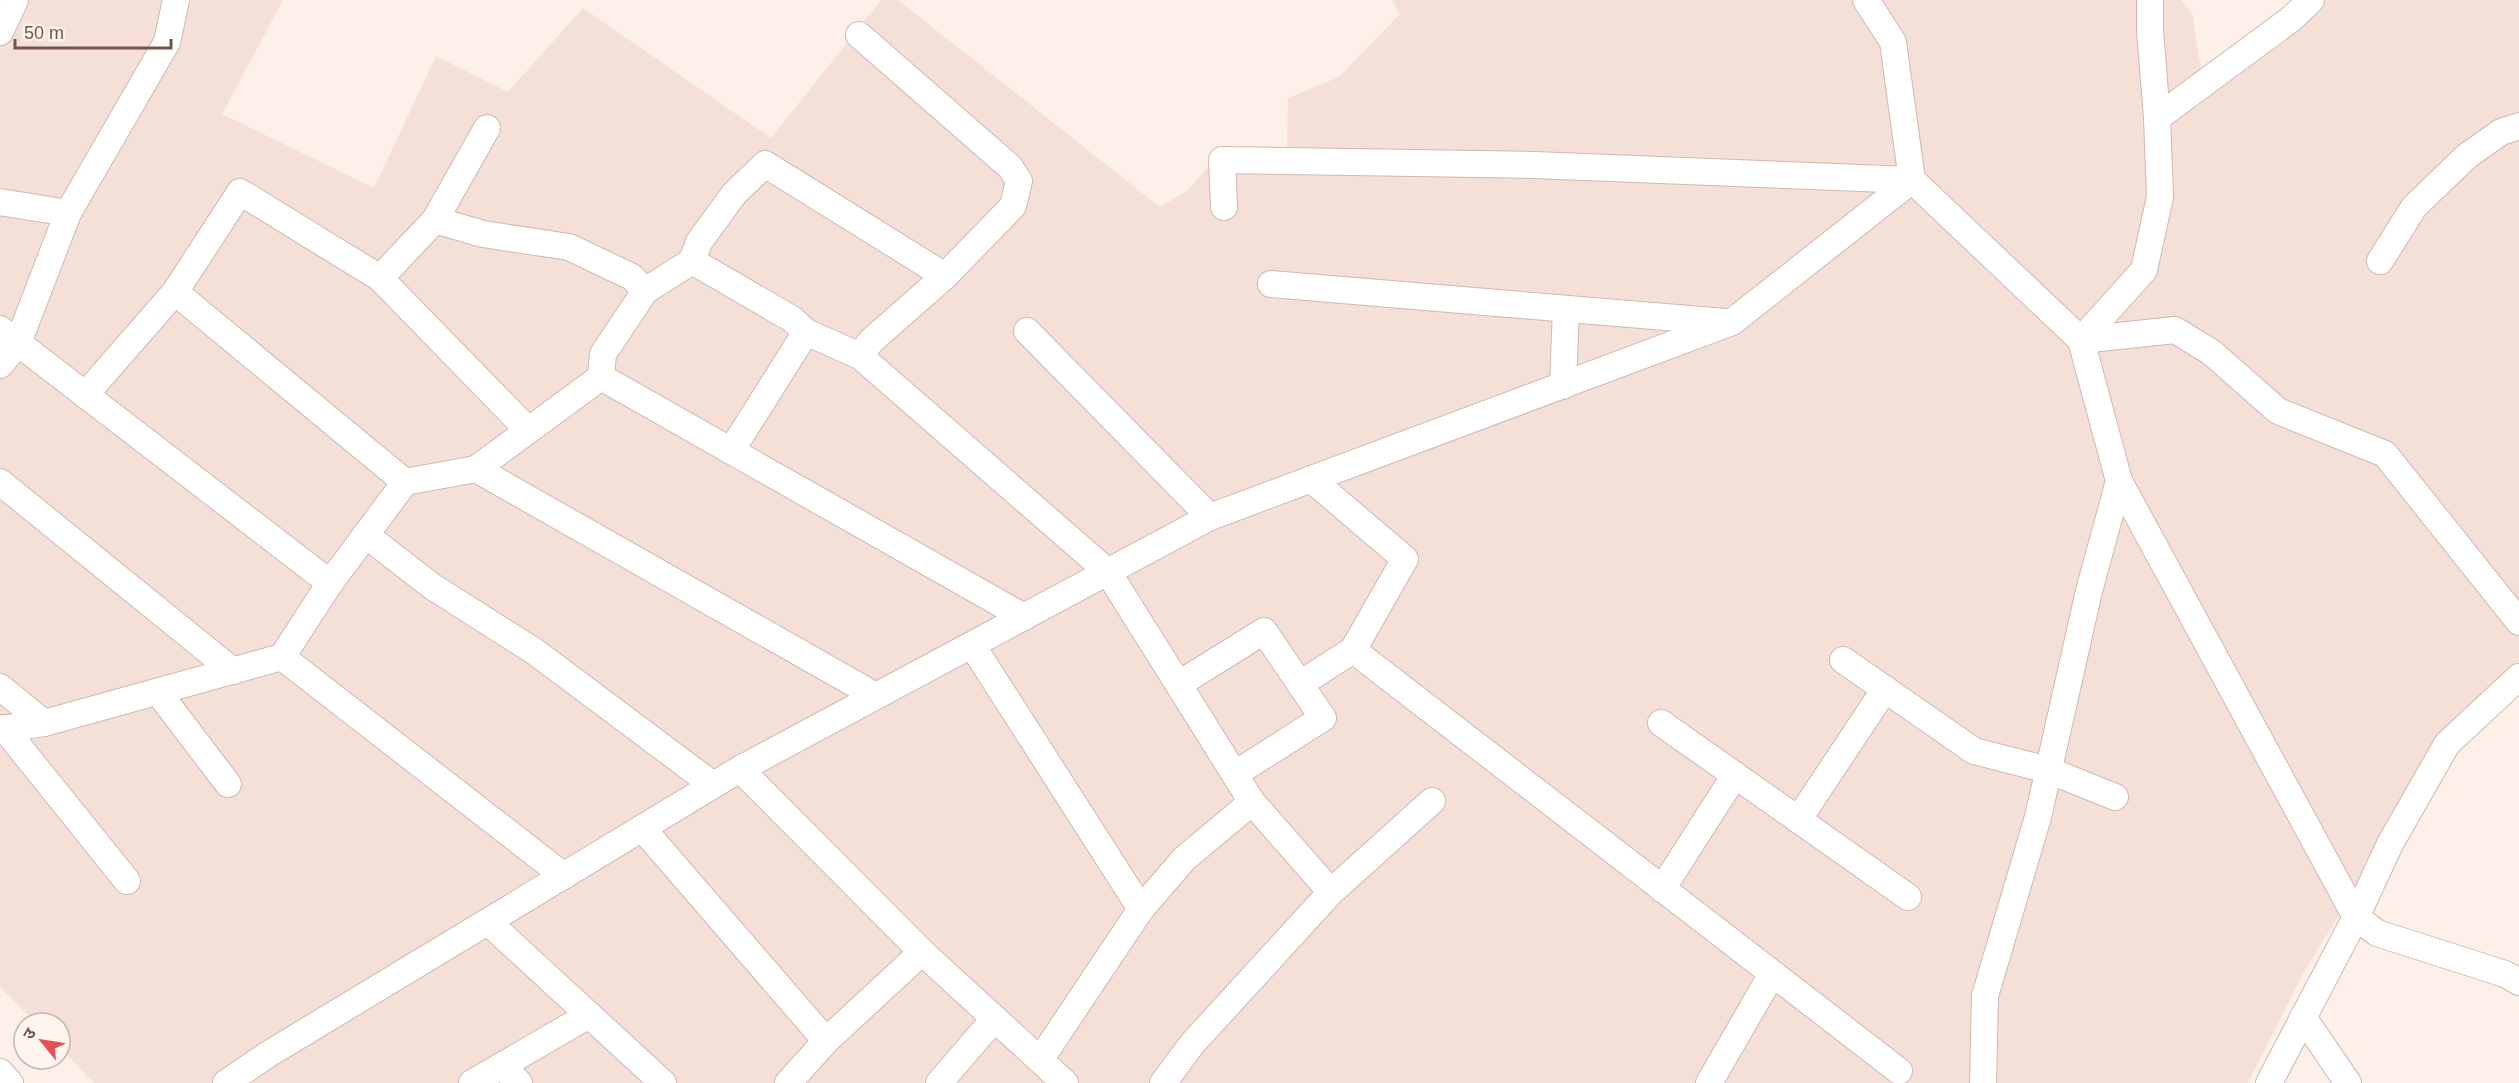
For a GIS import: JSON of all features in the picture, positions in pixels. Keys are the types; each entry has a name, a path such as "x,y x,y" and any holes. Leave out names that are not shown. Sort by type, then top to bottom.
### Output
{"street":[{"path":"0,32 15,0"},
{"path":"0,365 9,336 68,213 167,42 176,0"},
{"path":"1866,0 1893,42 1912,180 2081,340 2119,481 2356,917 2377,933 2505,974 2519,982"},
{"path":"2081,340 2144,270 2160,197 2150,0"},
{"path":"2157,118 2290,20 2311,0"},
{"path":"859,35 1010,167 1019,181 1013,206 945,276 871,341 860,356"},
{"path":"2380,261 2414,207 2421,200 2467,156 2501,132 2519,126"},
{"path":"380,278 435,220 488,128"},
{"path":"1224,207 1222,160 1534,165 1912,180"},
{"path":"2,728 44,723 282,657 330,583 405,482 476,469 601,376 603,354 645,291 692,261 699,242 734,194 765,164 945,276"},
{"path":"226,1083 257,1075 488,922 740,769 1210,517 1732,322 1912,180"},
{"path":"85,395 175,292 240,192 380,278 528,430"},
{"path":"0,202 68,213"},
{"path":"435,220 483,234 569,247 632,277 645,291"},
{"path":"692,261 792,319 806,332 860,356 1108,572 1252,802 1331,892"},
{"path":"1271,284 1732,322"},
{"path":"175,292 405,482"},
{"path":"1563,386 1566,309"},
{"path":"2081,340 2175,330 2211,352 2278,411 2385,454 2519,622"},
{"path":"1027,331 1210,517"},
{"path":"731,451 806,332"},
{"path":"9,336 330,583"},
{"path":"601,376 1024,617"},
{"path":"476,469 876,696"},
{"path":"1300,684 1353,650 1405,559 1311,479"},
{"path":"1983,1083 1985,996 2037,817 2089,591 2119,481"},
{"path":"0,482 233,671"},
{"path":"367,536 433,587 534,651 713,785"},
{"path":"1179,684 1264,631 1323,718 1235,774"},
{"path":"972,645 1141,909"},
{"path":"1353,650 1899,1071"},
{"path":"282,657 564,876"},
{"path":"1843,660 1974,751 2048,770 2115,797"},
{"path":"2269,1083 2356,917 2390,844 2447,744 2519,677"},
{"path":"0,687 44,723"},
{"path":"1798,820 1885,689"},
{"path":"158,692 228,784"},
{"path":"1660,723 1908,897"},
{"path":"2,728 127,881"},
{"path":"740,769 922,952 1065,1083"},
{"path":"1662,889 1735,775"},
{"path":"1163,1083 1192,1044 1331,892 1432,801"},
{"path":"1040,1060 1141,909 1184,858 1252,802"},
{"path":"642,828 825,1041"},
{"path":"488,922 663,1083"},
{"path":"788,1083 825,1041 922,952"},
{"path":"1709,1083 1772,974"},
{"path":"472,1083 511,1074 589,1015"},
{"path":"2303,1017 2348,1083"},
{"path":"939,1083 994,1019"},
{"path":"0,1072 10,1083"}],"shaded area":[{"path":"0,0 283,0 222,114 374,188 436,56 508,92 583,8 771,138 881,0 898,0 1160,207 1189,189 1225,147 1287,148 1288,98 1339,77 1400,14 1392,0 2181,0 2192,13 2204,89 2315,0 2519,0 2519,686 2483,712 2380,850 2305,970 2248,1083 94,1083 72,1060 72,1011 24,1011 0,987"}]}
